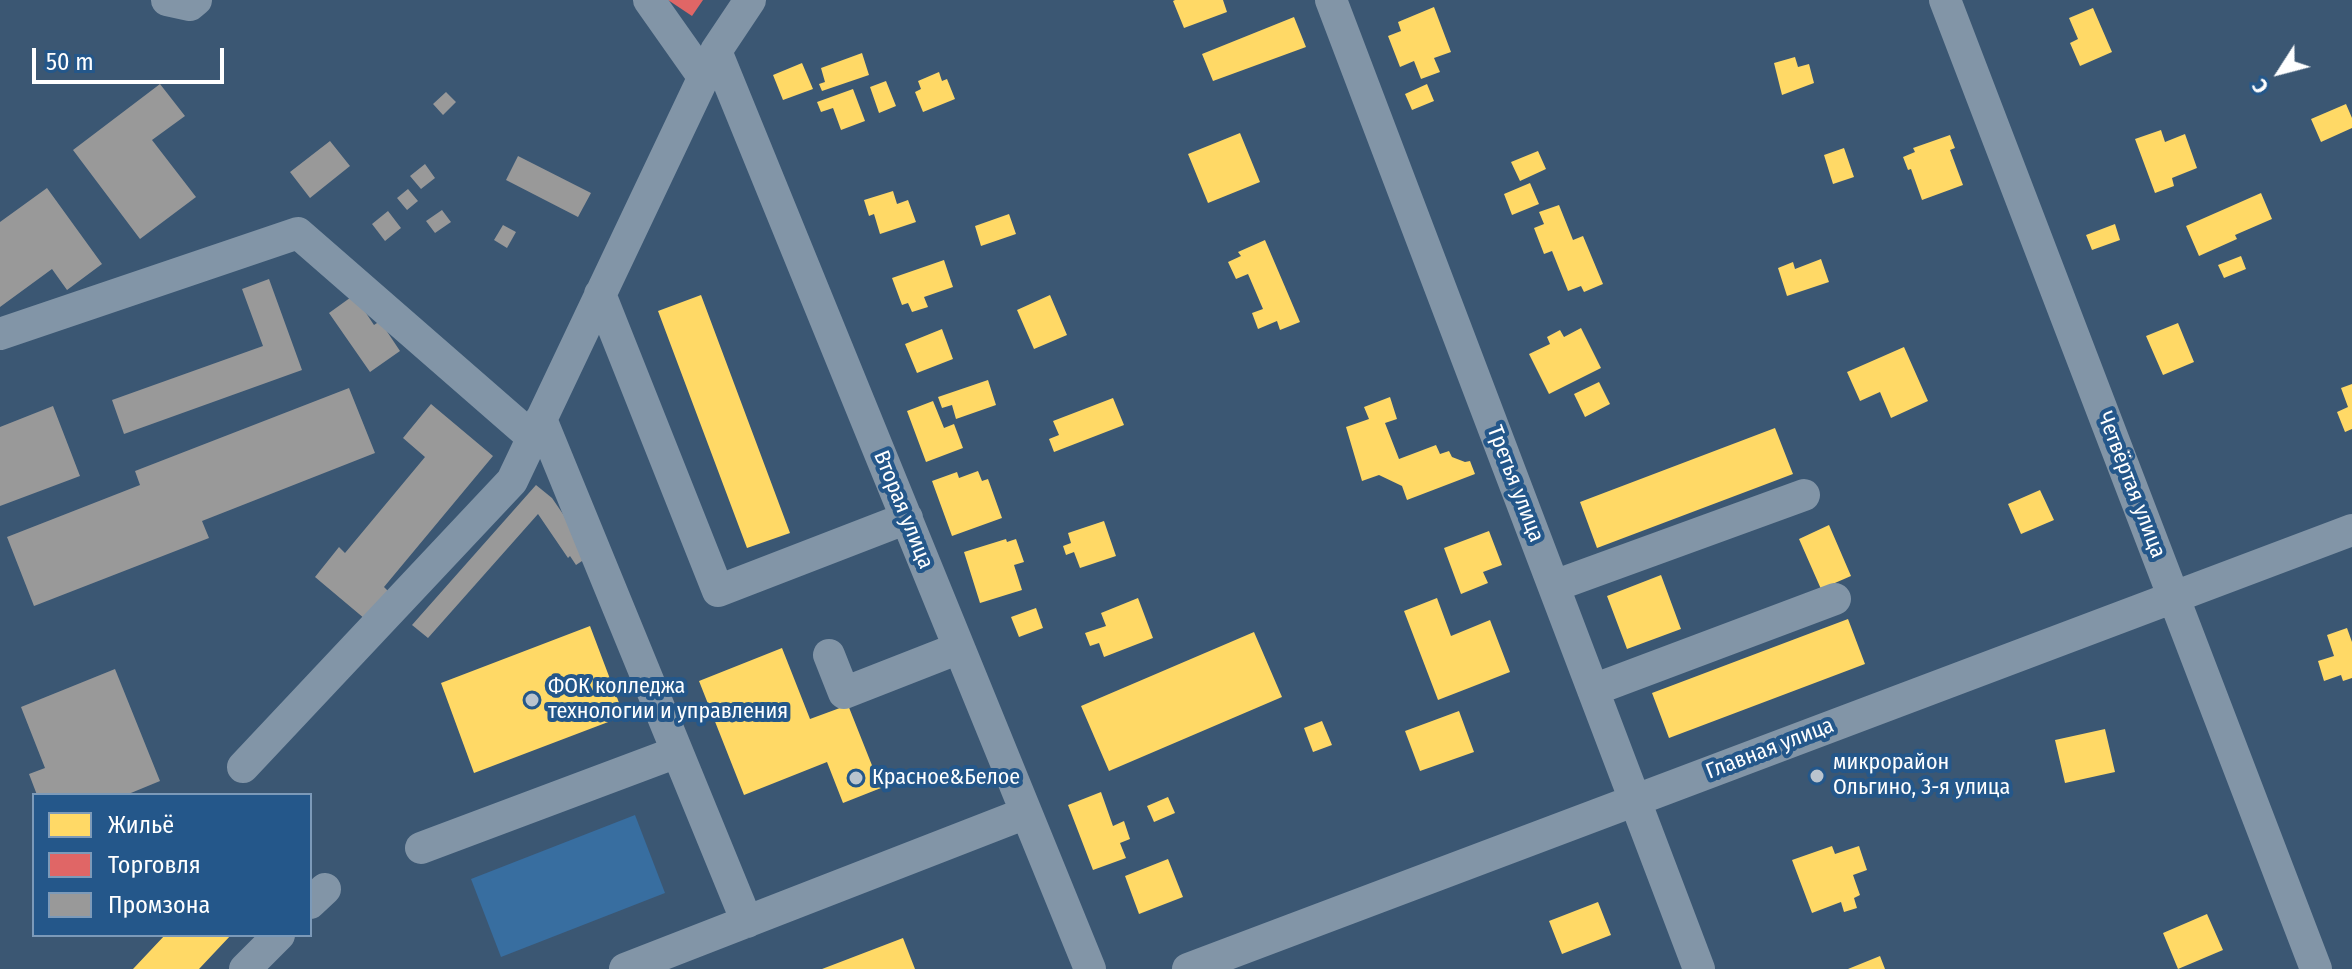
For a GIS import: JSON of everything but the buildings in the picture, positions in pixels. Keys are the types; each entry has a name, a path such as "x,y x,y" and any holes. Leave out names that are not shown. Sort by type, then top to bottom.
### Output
{"street":[{"path":"167,0 190,5 196,0"},
{"name":"Вторая улица","path":"649,0 710,64 907,518 1090,969"},
{"path":"243,767 512,481 710,64 750,0"},
{"name":"Третья улица","path":"1331,0 1699,969"},
{"name":"Четвёртая улица","path":"1945,0 2316,969"},
{"path":"0,334 298,233 537,428 747,922"},
{"path":"600,294 718,591 907,518"},
{"path":"1554,586 1804,495"},
{"name":"Главная улица","path":"1188,969 2352,530"},
{"path":"1593,690 1835,599"},
{"path":"829,655 844,693 959,648"},
{"path":"421,848 677,752"},
{"path":"625,969 1026,813"},
{"path":"245,969 277,937"}],"shaded area":[{"path":"635,815 665,893 501,957 471,879"}],"place":[{"name":"ФОК колледжа технологии и управления","path":"532,700"},
{"name":"микрорайон Ольгино, 3-я улица","path":"1817,776"},
{"name":"Красное&Белое","path":"856,778"}]}
